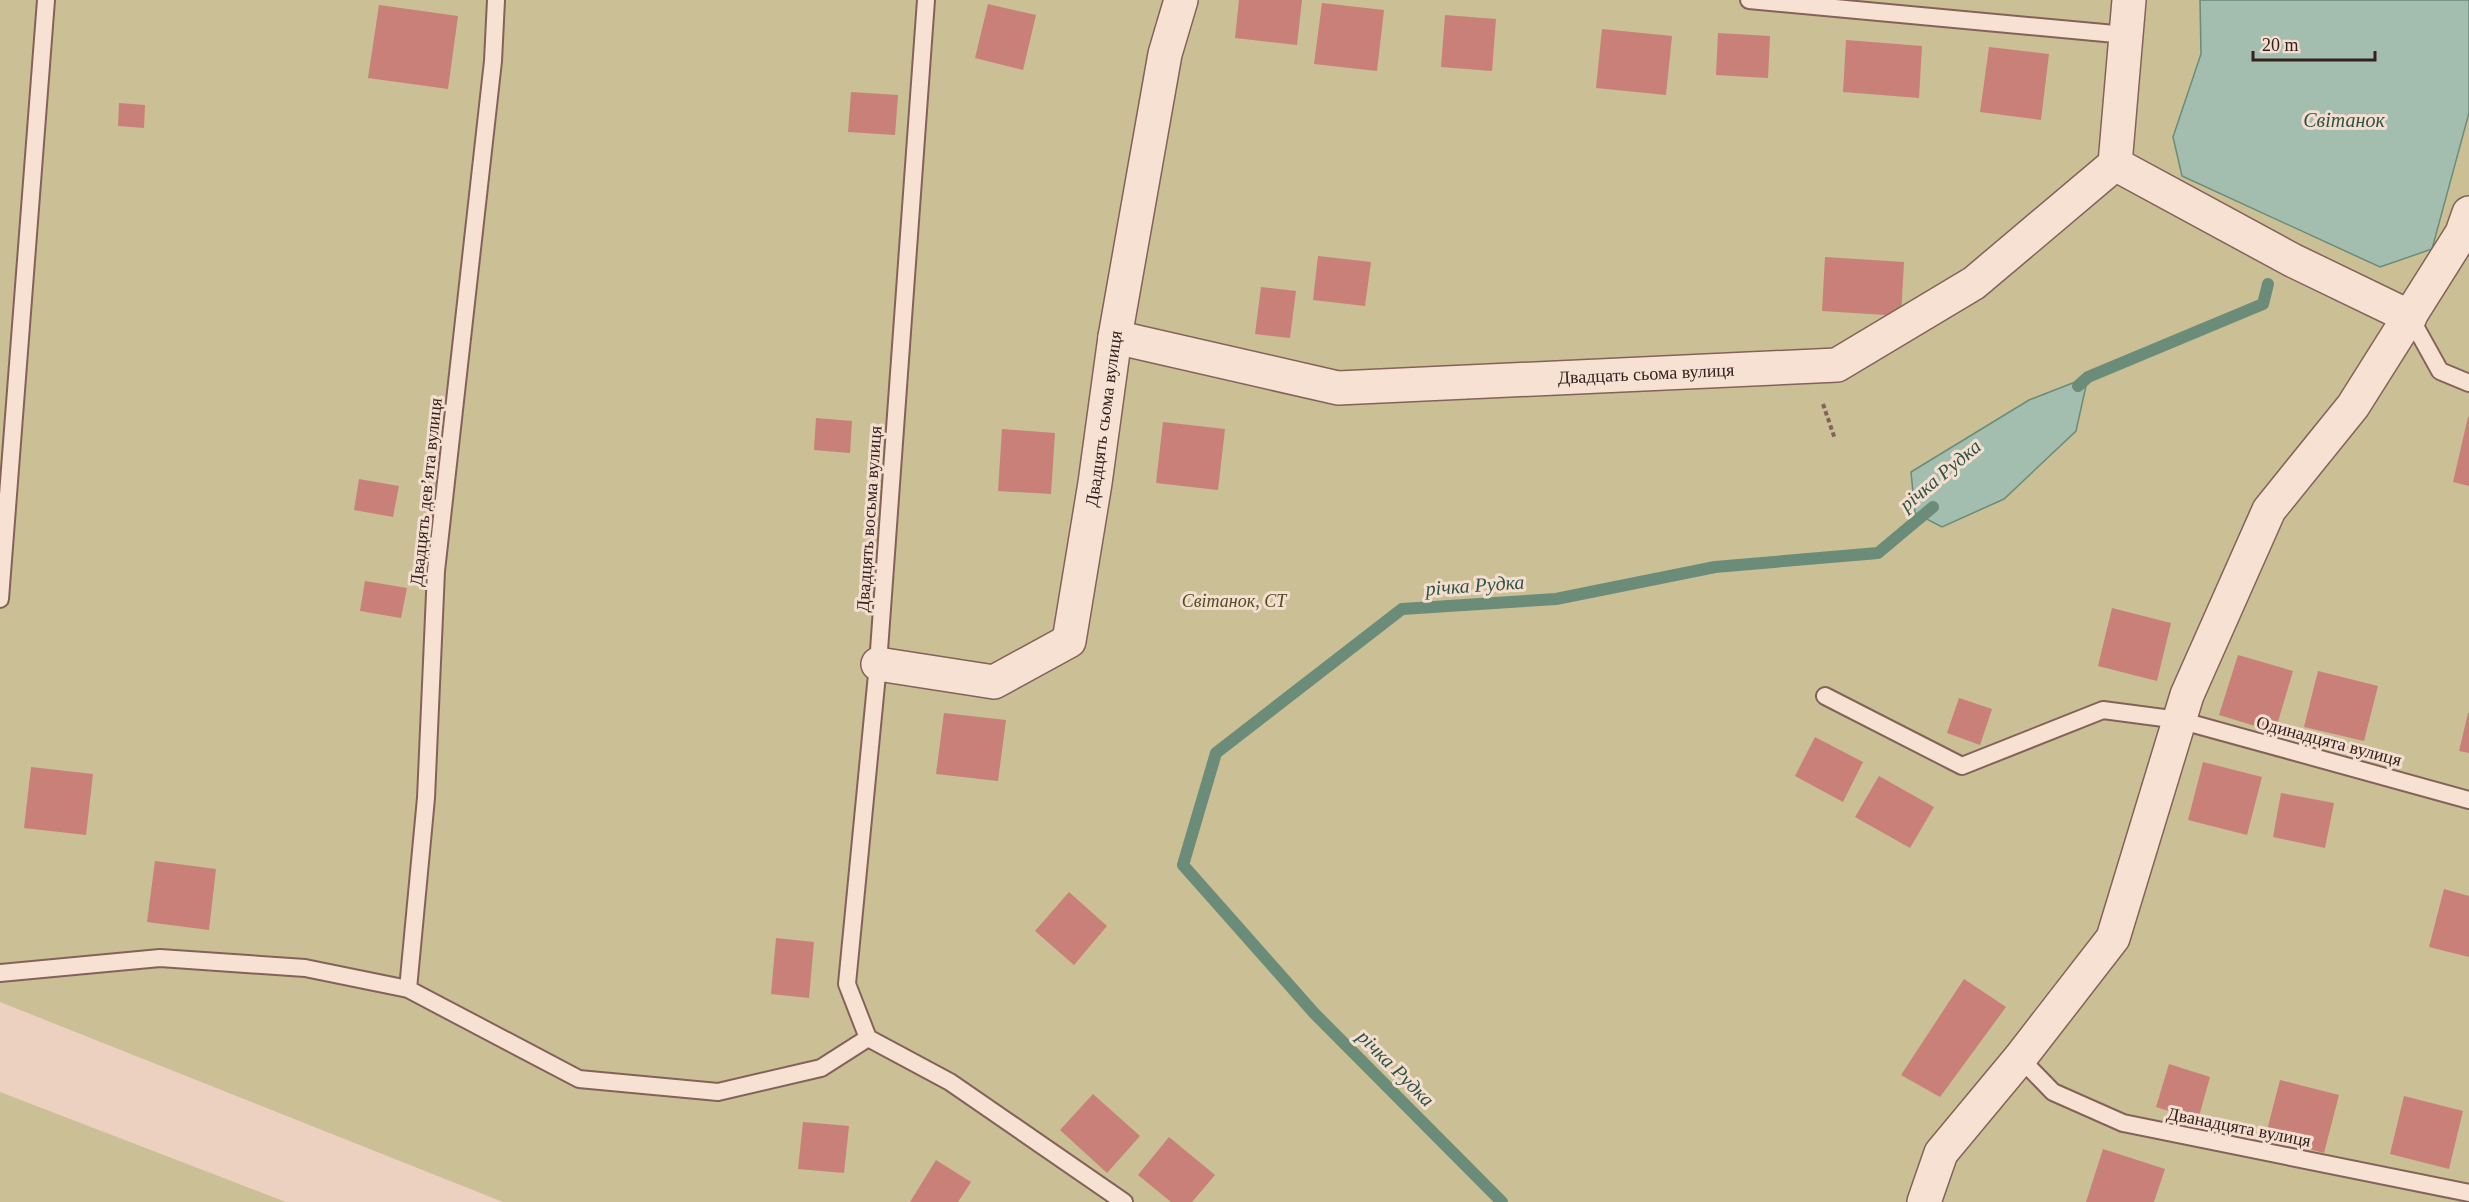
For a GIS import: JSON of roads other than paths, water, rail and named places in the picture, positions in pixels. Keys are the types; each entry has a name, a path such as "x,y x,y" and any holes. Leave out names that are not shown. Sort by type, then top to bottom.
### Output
{"street":[{"name":"Двадцять сьома вулиця","path":"878,664 994,682 1069,641 1095,483 1115,337 1165,54 1181,0"},
{"path":"2129,0 2115,164 2292,260 2410,317"},
{"name":"Двадцать сьома вулиця","path":"1115,337 1338,388 1837,365 1974,283 2115,164"},
{"path":"1924,1202 1941,1153 2020,1058 2113,938 2187,695 2269,510 2354,406 2462,233 2469,213"}],"lane":[{"path":"0,599 46,0"},
{"name":"Двадцять дев’ята вулиця","path":"408,989 426,798 436,571 493,61 496,0"},
{"name":"Двадцять восьма вулиця","path":"868,1038 847,984 878,664 926,0"},
{"path":"1749,0 2126,35"},
{"path":"2410,317 2440,371 2469,383"},
{"name":"Одинадцята вулиця","path":"1826,696 1962,766 2103,710 2179,720 2469,800"},
{"path":"0,973 160,958 304,968 408,989 579,1079 718,1092 821,1068 868,1038 950,1082 1124,1202"},
{"name":"Дванадцята вулиця","path":"2020,1058 2053,1092 2122,1123 2469,1193"}],"water":[{"name":"Світанок","path":"2200,0 2469,0 2469,113 2432,249 2380,267 2182,176 2173,137 2201,54"},
{"path":"2088,377 2076,431 2004,499 1942,527 1915,513 1911,472 2029,400"}],"waterway":[{"name":"річка Рудка","path":"2078,386 2088,377 2263,304 2268,284"},
{"name":"річка Рудка","path":"1502,1202 1314,1013 1183,865 1216,753 1402,609 1556,599 1715,567 1878,553 1933,507"}],"park label":[{"name":"Світанок, СТ","path":"1234,601"}]}
